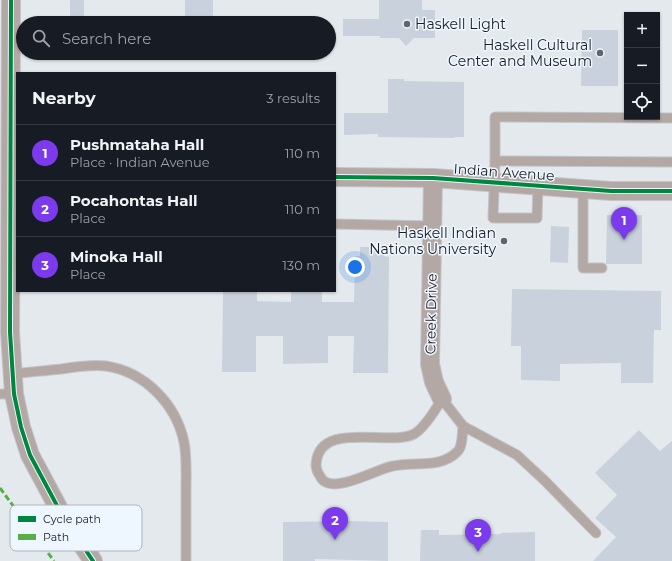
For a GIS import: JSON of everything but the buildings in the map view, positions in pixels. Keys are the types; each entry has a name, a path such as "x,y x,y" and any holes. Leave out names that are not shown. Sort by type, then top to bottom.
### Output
{"street":[{"path":"11,0 9,174 5,220 12,374 7,394 21,427 30,456 58,505"},
{"name":"Indian Avenue","path":"336,177 433,178 612,191 672,191"},
{"name":"Creek Drive","path":"433,178 430,364 434,382 442,399"},
{"path":"87,551 93,561"}],"lane":[{"path":"538,185 537,218 493,218 495,182 495,117 672,118"},
{"path":"495,161 672,162"},
{"path":"583,188 583,268 602,268"},
{"path":"336,224 432,226"},
{"path":"12,374 87,366 106,366 127,372 146,382 159,394 170,407 178,423 184,442 186,464 186,561"},
{"path":"463,426 458,451 447,460 422,464 393,466 350,481 333,484 324,481 318,473 316,465 319,453 327,442 339,438 403,437 414,434 427,421 442,399 463,426 516,456 544,480 596,533"}],"marked path":[{"path":"0,488 13,505"},
{"path":"47,551 54,561"}],"cycle path":[{"path":"11,0 10,332 14,394 21,427 30,455 57,505"},
{"path":"336,177 433,178 611,191 672,191"},
{"path":"86,551 93,561"}],"place":[{"name":"Haskell Light","path":"407,24"},
{"name":"Haskell Cultural Center and Museum","path":"600,53"},
{"name":"Pushmataha Hall","path":"624,240"},
{"name":"Haskell Indian Nations University","path":"504,241"},
{"name":"Pocahontas Hall","path":"335,540"},
{"name":"Minoka Hall","path":"478,552"}]}
